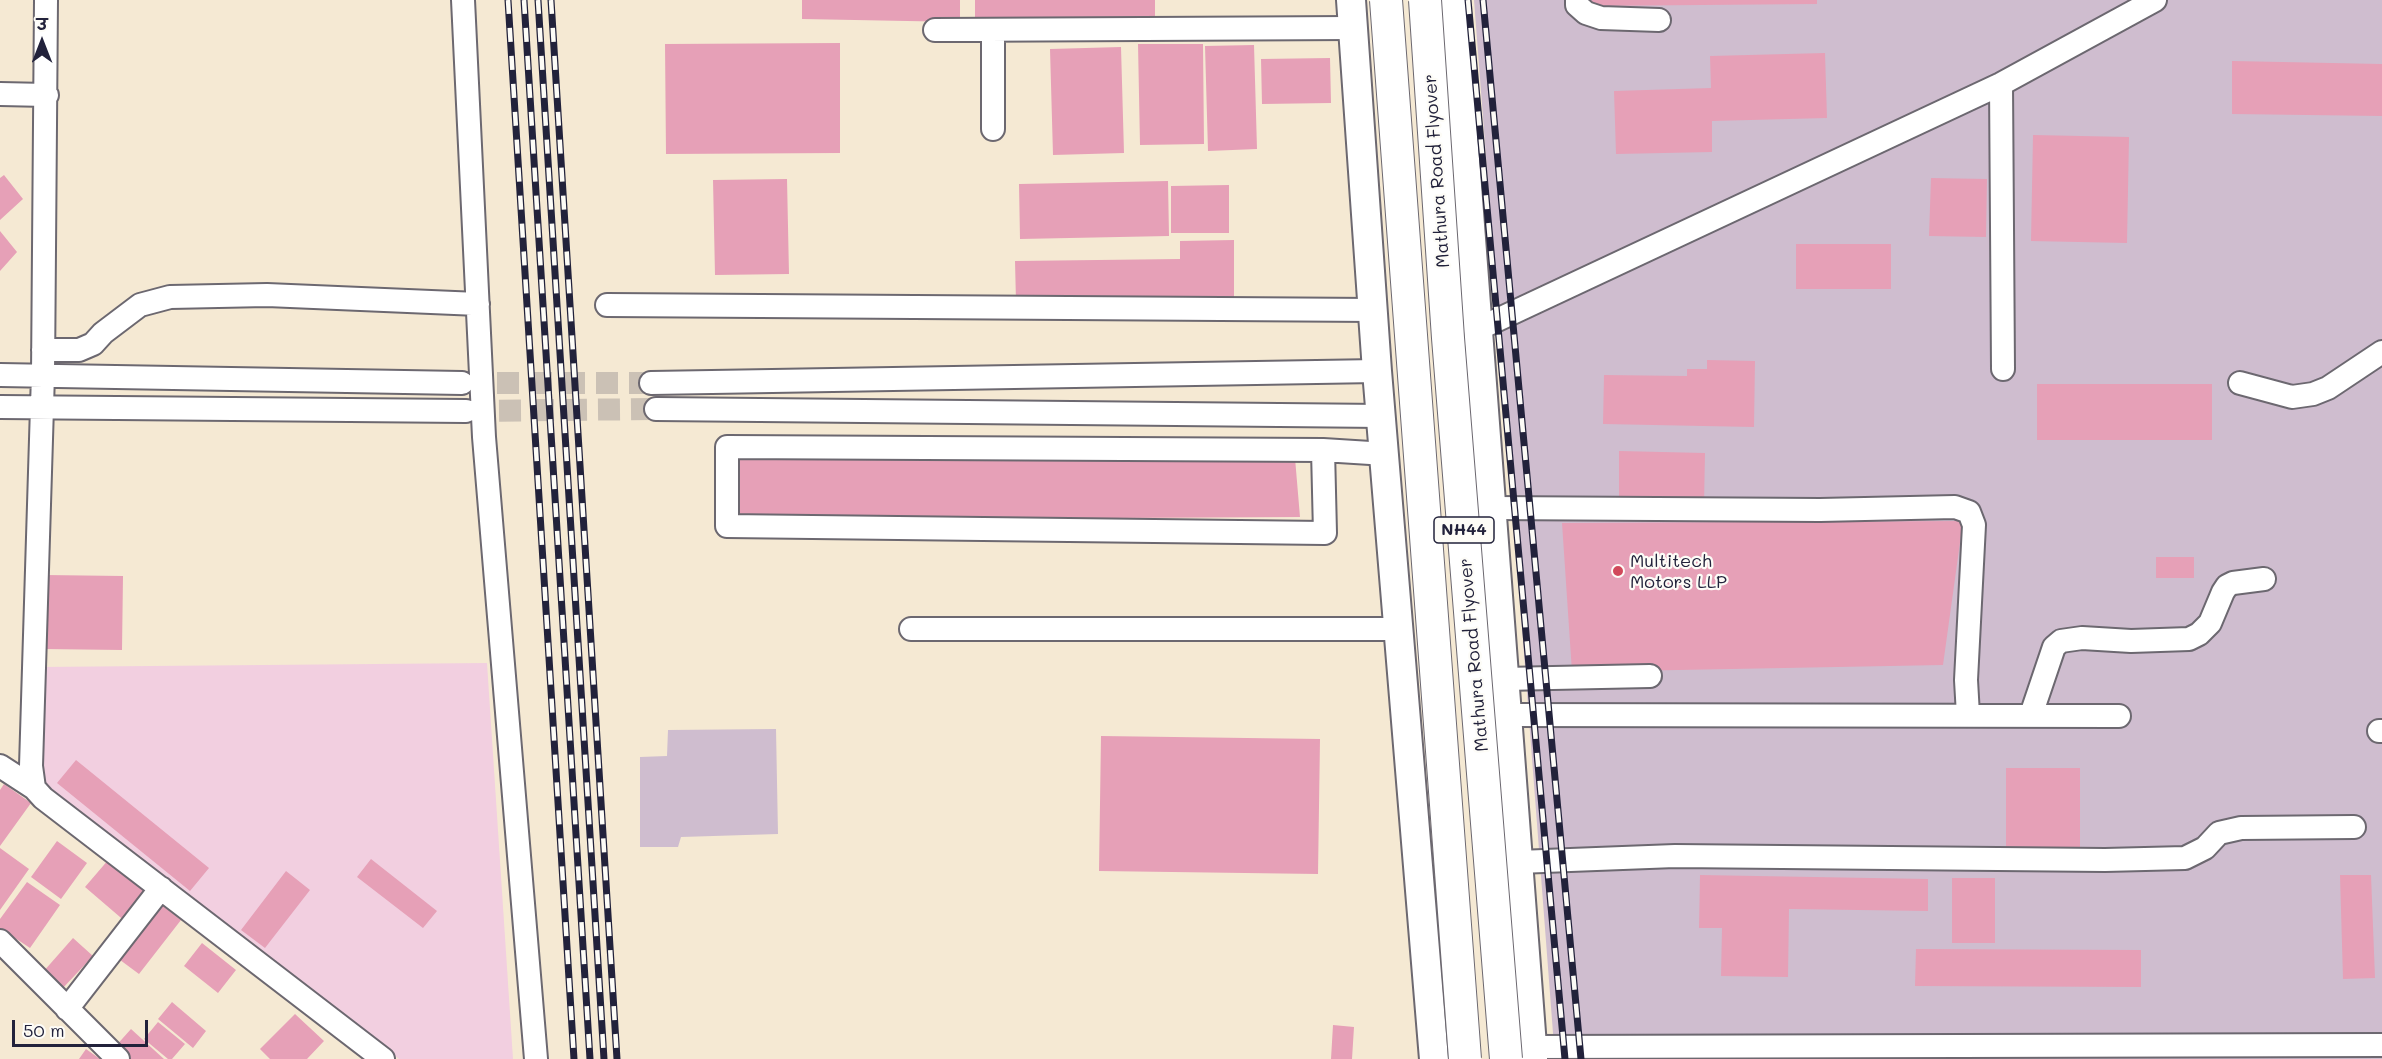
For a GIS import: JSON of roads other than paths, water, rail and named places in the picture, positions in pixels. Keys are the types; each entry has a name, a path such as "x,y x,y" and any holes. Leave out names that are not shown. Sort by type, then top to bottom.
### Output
{"highway":[{"name":"Mathura Road Flyover","path":"1386,0 1465,1059"},
{"name":"Mathura Road Flyover","path":"1425,0 1448,338 1524,1055"}],"main road":[{"path":"1452,0 1518,862 1524,1055"},
{"path":"1352,14 1375,310 1377,371 1383,416 1434,1059"},
{"path":"1399,629 1500,623"}],"street":[{"path":"34,788 31,766 43,374 46,0"},
{"path":"463,0 486,460 536,1059"},
{"path":"1576,0 1577,5 1586,13 1601,18 1659,20"},
{"path":"1478,329 2001,84 2155,0"},
{"path":"935,30 993,30 1352,14"},
{"path":"993,30 993,129"},
{"path":"2001,84 2003,369"},
{"path":"0,94 47,95"},
{"path":"43,351 79,351 93,344 103,333 140,305 170,297 267,296 478,304"},
{"path":"607,305 1375,310"},
{"path":"2240,382 2270,393 2292,397 2313,394 2328,388 2382,352"},
{"path":"651,383 1377,371"},
{"path":"0,375 462,383"},
{"path":"0,407 466,411"},
{"path":"656,409 1383,416"},
{"path":"1323,450 1324,533 727,526 727,447 1323,450 1386,454"},
{"path":"1492,508 1820,510 1955,507 1969,512 1974,525 1966,680 1968,715"},
{"path":"2031,715 2054,646 2061,641 2082,638 2132,641 2189,639 2199,634 2210,623 2227,586 2233,583 2264,579"},
{"path":"911,629 1399,629"},
{"path":"1504,679 1650,676"},
{"path":"1507,715 2119,716"},
{"path":"0,766 34,788 43,798 382,1059"},
{"path":"1518,862 1676,856 2105,860 2185,858 2205,848 2219,833 2241,828 2354,827"},
{"path":"67,1009 161,888"},
{"path":"0,941 8,964 67,1009 118,1059"},
{"path":"1524,1055 2355,1052 2382,1045"}],"tunnel":[{"path":"464,383 651,383"},
{"path":"466,411 656,409"}],"railway":[{"path":"508,0 574,1059"},
{"path":"524,0 590,1059"},
{"path":"538,0 604,1059"},
{"path":"551,0 617,1059"},
{"path":"1468,0 1565,1059"},
{"path":"1483,0 1581,1059"}],"place":[{"name":"Multitech Motors LLP","path":"1618,571"}]}
